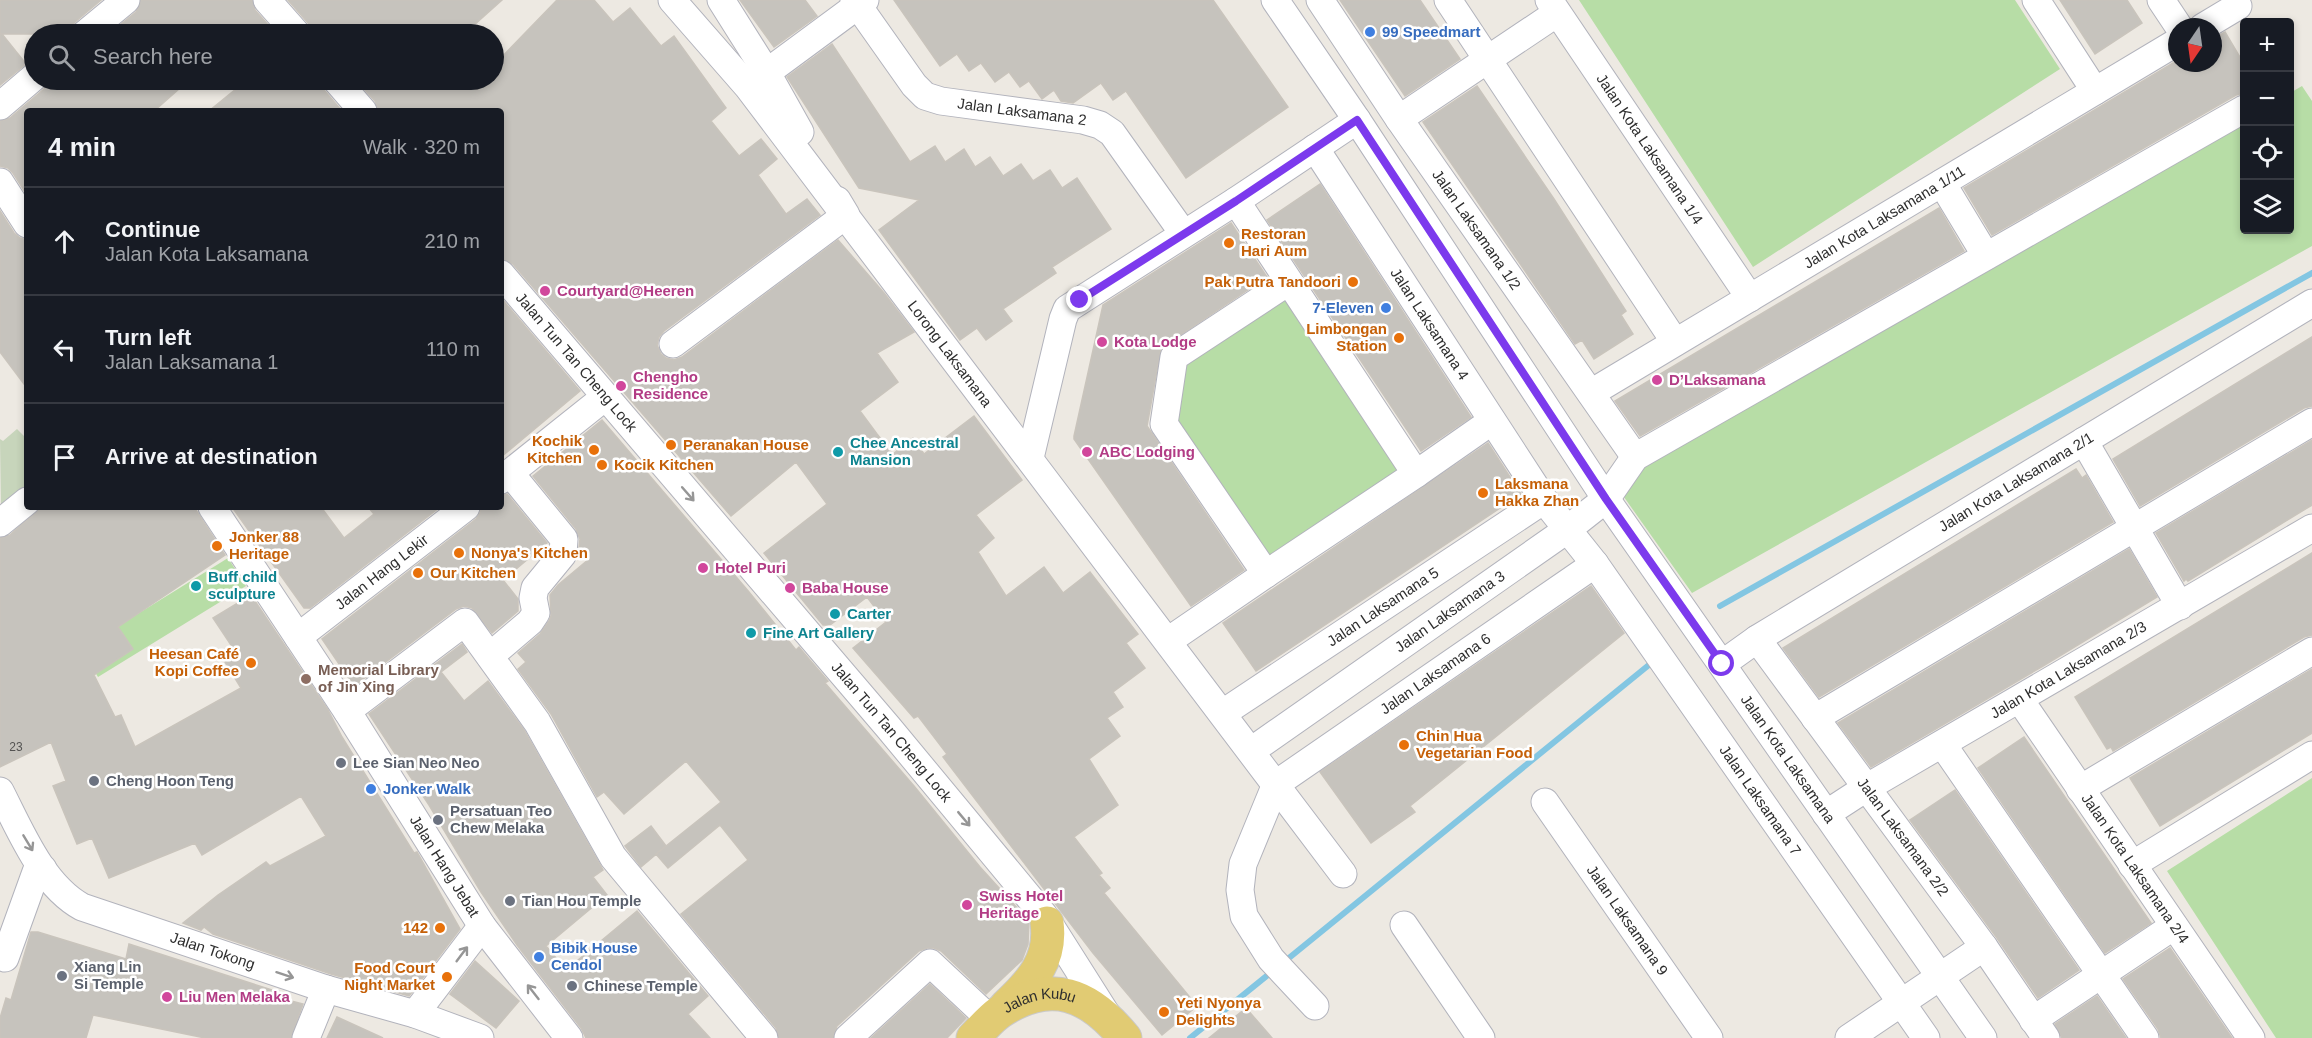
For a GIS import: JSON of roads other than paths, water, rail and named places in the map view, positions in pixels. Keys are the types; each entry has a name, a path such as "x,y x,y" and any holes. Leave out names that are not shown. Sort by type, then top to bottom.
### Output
{"main road":[{"path":"988,1024 1018,994 1042,963 1047,949 1047,923"},
{"name":"Jalan Kubu","path":"988,1024 1030,997 1055,994 1082,999 1117,1029"}],"street":[{"path":"97,24 126,0"},
{"path":"267,0 288,24"},
{"name":"Lorong Laksamana","path":"672,0 758,80 846,215 1343,874"},
{"path":"721,0 758,80 859,2"},
{"name":"Jalan Kota Laksamana","path":"1275,0 1357,120 1606,499 1983,1038"},
{"name":"Jalan Laksamana 1/2","path":"1320,0 1635,457"},
{"path":"1448,0 1676,342"},
{"path":"2036,0 2095,92"},
{"path":"2161,0 2173,18"},
{"name":"Jalan Laksamana 2","path":"859,2 914,85 925,96 941,101 1083,120 1100,125 1112,133 1183,233"},
{"path":"1400,119 1488,60 1553,6"},
{"name":"Jalan Kota Laksamana 1/4","path":"1553,6 1750,298"},
{"path":"2218,18 2238,6"},
{"name":"Jalan Kota Laksamana 1/11","path":"1591,393 2168,47"},
{"path":"0,106 24,86"},
{"path":"345,90 360,108"},
{"path":"1635,457 2240,111"},
{"path":"1030,458 1067,309 1357,120"},
{"name":"Jalan Laksamana 4","path":"1315,148 1544,500 1568,529"},
{"path":"0,182 24,219"},
{"path":"1942,183 1986,256"},
{"path":"1236,201 1416,474"},
{"path":"673,344 846,215"},
{"name":"Jalan Tun Tan Cheng Lock","path":"504,278 888,727 1036,905 1117,1029"},
{"path":"1266,574 1164,424 1174,357 1288,282"},
{"name":"Jalan Kota Laksamana 2/1","path":"1722,664 1757,639 2312,303"},
{"path":"490,656 530,622 536,613 533,598 535,588 562,554 564,539 505,476 605,397"},
{"path":"1168,641 1492,421"},
{"path":"1815,718 2312,422"},
{"path":"2084,441 2180,606"},
{"name":"Jalan Laksamana 3","path":"1251,751 1568,529 1606,499 1635,457"},
{"name":"Jalan Laksamana 5","path":"1223,712 1544,500"},
{"path":"0,523 24,503"},
{"name":"Jalan Hang Jebat","path":"214,510 346,711 482,926 569,1038"},
{"name":"Jalan Hang Lekir","path":"298,637 462,510"},
{"name":"Jalan Kota Laksamana 2/3","path":"1826,814 1866,788 2312,528"},
{"name":"Jalan Laksamana 7","path":"1568,529 1595,564 1926,1038"},
{"name":"Jalan Laksamana 6","path":"1276,784 1595,564"},
{"path":"346,711 465,622 537,722 613,857 764,1038"},
{"name":"Jalan Laksamana 2/2","path":"1757,639 1984,947 2039,1029"},
{"path":"2080,789 2312,651"},
{"name":"Jalan Kota Laksamana 2/4","path":"2020,700 2251,1038"},
{"path":"1943,745 2145,1038"},
{"path":"2132,865 2312,755"},
{"path":"1276,784 1242,864 1240,890 1244,916 1271,959 1315,1006"},
{"name":"Jalan Tokong","path":"0,791 57,890 82,907 327,989 416,1014 480,1038"},
{"name":"Jalan Laksamana 9","path":"1545,802 1708,1038"},
{"path":"5,957 36,872 43,869"},
{"path":"1404,925 1481,1038"},
{"path":"416,1014 482,926"},
{"path":"2039,1029 2101,974 2174,926"},
{"path":"1849,1038 1984,947"},
{"path":"848,1038 930,963 988,1024"},
{"path":"306,1038 327,989"}],"waterway":[{"path":"1720,606 2312,273"},
{"path":"1284,962 1655,660"},
{"path":"1190,1038 1274,970"}],"place":[{"name":"99 Speedmart","path":"1370,32"},
{"name":"Restoran Hari Aum","path":"1229,243"},
{"name":"Pak Putra Tandoori","path":"1353,282"},
{"name":"Courtyard@Heeren","path":"545,291"},
{"name":"7-Eleven","path":"1386,308"},
{"name":"Limbongan Station","path":"1399,338"},
{"name":"Kota Lodge","path":"1102,342"},
{"name":"D’Laksamana","path":"1657,380"},
{"name":"Chengho Residence","path":"621,386"},
{"name":"Peranakan House","path":"671,445"},
{"name":"Kochik Kitchen","path":"594,450"},
{"name":"Chee Ancestral Mansion","path":"838,452"},
{"name":"ABC Lodging","path":"1087,452"},
{"name":"Kocik Kitchen","path":"602,465"},
{"name":"Laksmana Hakka Zhan","path":"1483,493"},
{"name":"Jonker 88 Heritage","path":"217,546"},
{"name":"Nonya's Kitchen","path":"459,553"},
{"name":"Hotel Puri","path":"703,568"},
{"name":"Our Kitchen","path":"418,573"},
{"name":"Buff child sculpture","path":"196,586"},
{"name":"Baba House","path":"790,588"},
{"name":"Carter","path":"835,614"},
{"name":"Fine Art Gallery","path":"751,633"},
{"name":"Heesan Café Kopi Coffee","path":"251,663"},
{"name":"Memorial Library of Jin Xing","path":"306,679"},
{"name":"Chin Hua Vegetarian Food","path":"1404,745"},
{"name":"Lee Sian Neo Neo","path":"341,763"},
{"name":"Cheng Hoon Teng","path":"94,781"},
{"name":"Jonker Walk","path":"371,789"},
{"name":"Persatuan Teo Chew Melaka","path":"438,820"},
{"name":"Tian Hou Temple","path":"510,901"},
{"name":"Swiss Hotel Heritage","path":"967,905"},
{"name":"142","path":"440,928"},
{"name":"Bibik House Cendol","path":"539,957"},
{"name":"Xiang Lin Si Temple","path":"62,976"},
{"name":"Food Court Night Market","path":"447,977"},
{"name":"Chinese Temple","path":"572,986"},
{"name":"Liu Men Melaka","path":"167,997"},
{"name":"Yeti Nyonya Delights","path":"1164,1012"}]}
